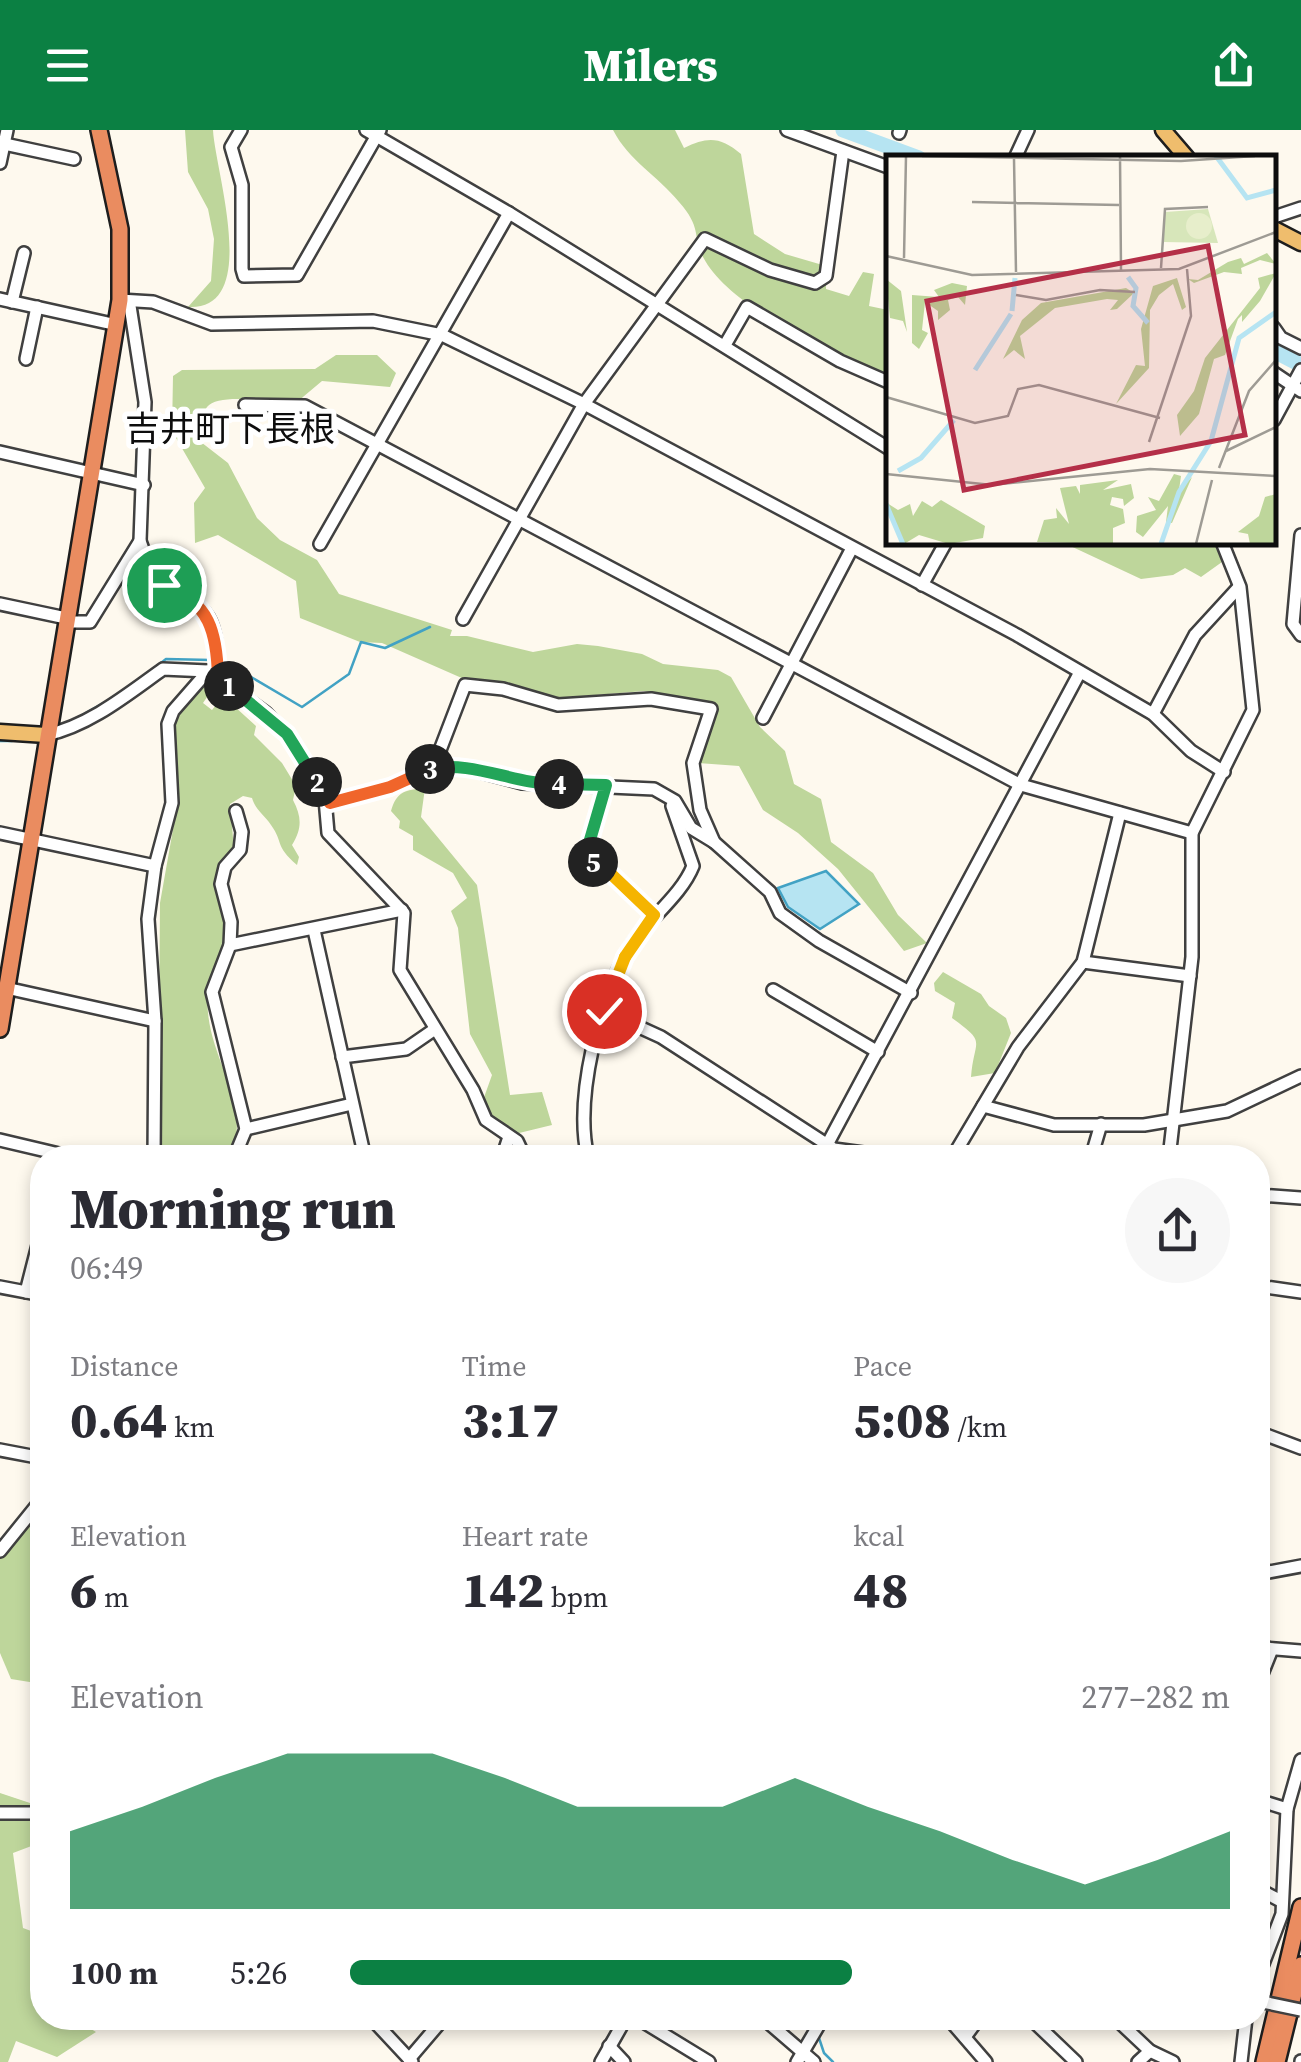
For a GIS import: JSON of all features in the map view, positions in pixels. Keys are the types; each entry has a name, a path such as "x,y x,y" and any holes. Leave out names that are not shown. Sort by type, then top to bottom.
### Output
{"highway":[{"path":"0,1029 46,735 117,325 125,303 120,228 99,130"},
{"path":"1264,2062 1301,1907"},
{"path":"1276,2062 1301,1965"}],"main road":[{"path":"1163,130 1185,155"},
{"path":"1276,230 1301,242"},
{"path":"0,732 46,735"}],"street":[{"path":"0,163 7,130"},
{"path":"241,130 231,146 242,186 244,276 297,275 374,132 886,447"},
{"path":"786,130 807,133 886,166"},
{"path":"1017,155 1028,130"},
{"path":"1167,155 1175,142"},
{"path":"2,144 74,160"},
{"path":"463,619 584,404 660,306 705,239 770,270 821,281 834,240 843,151"},
{"path":"1276,216 1301,208"},
{"path":"320,544 509,213"},
{"path":"24,253 6,300 117,325"},
{"path":"213,674 209,619 195,600 154,580 140,541 143,373 125,303 152,302 222,326 373,321 440,334 584,404 1080,672 1153,714 1190,751 1224,772"},
{"path":"724,346 748,306 840,361 886,381"},
{"path":"26,359 37,307"},
{"path":"1276,331 1280,338 1301,348"},
{"path":"1276,417 1298,388 1301,370"},
{"path":"1276,374 1298,388"},
{"path":"245,405 305,406 521,517 1021,786 1192,833"},
{"path":"0,452 144,485"},
{"path":"1301,534 1293,624 1301,636"},
{"path":"0,604 90,622 140,541"},
{"path":"922,585 944,545"},
{"path":"1171,1145 1190,976 1192,833 1253,710 1240,587 1223,545"},
{"path":"764,718 852,548"},
{"path":"1153,714 1195,636 1240,587"},
{"path":"46,735 65,731 135,693 163,669 213,674 287,734 324,799 328,833 402,910 406,920 397,960 400,970 486,1120 515,1145"},
{"path":"828,1143 1080,672"},
{"path":"154,1145 154,1021 148,919 154,866 172,803 168,724 173,711 213,674"},
{"path":"390,787 401,774 437,758 465,684 503,689 558,705 602,698 651,699 711,708 693,763 700,810 714,842"},
{"path":"324,799 346,800 447,766 522,783 654,789 668,795 691,828 714,842 770,892 780,912 819,942 911,993"},
{"path":"606,785 585,857 609,872 654,915"},
{"path":"584,1145 580,1130 582,1110 604,1011 620,966 693,866 668,795"},
{"path":"236,811 242,832 240,850 225,867 221,884 231,922 230,945 212,992 246,1129 239,1145"},
{"path":"960,1145 1018,1047 1083,962 1120,813"},
{"path":"0,833 154,866"},
{"path":"230,945 402,910"},
{"path":"314,930 362,1145"},
{"path":"1083,962 1190,976"},
{"path":"6,988 154,1021"},
{"path":"774,990 878,1052"},
{"path":"604,1011 660,1038 832,1145"},
{"path":"342,1058 406,1048 435,1029"},
{"path":"983,1106 1044,1124 1174,1120 1228,1111 1301,1076"},
{"path":"246,1129 352,1104"},
{"path":"1095,1145 1101,1124"},
{"path":"506,1145 509,1137"},
{"path":"0,1140 30,1147"},
{"path":"1270,1196 1301,1198"},
{"path":"26,1292 30,1276"},
{"path":"0,1287 30,1293"},
{"path":"1270,1288 1301,1292"},
{"path":"1270,1436 1301,1448"},
{"path":"0,1450 30,1456"},
{"path":"0,1551 30,1514"},
{"path":"1270,1572 1301,1566"},
{"path":"1270,1654 1272,1649 1301,1651"},
{"path":"1270,1948 1279,1926 1287,1808 1301,1760"},
{"path":"1270,1803 1287,1808"},
{"path":"0,1813 30,1812"},
{"path":"1270,1896 1281,1902"},
{"path":"1270,2004 1301,2010"},
{"path":"382,2030 410,2060 434,2030"},
{"path":"601,2062 619,2030"},
{"path":"657,2030 709,2062"},
{"path":"774,2030 800,2057 814,2062"},
{"path":"800,2057 815,2030"},
{"path":"959,2030 986,2062"},
{"path":"965,2037 970,2030"},
{"path":"1043,2030 1076,2062"},
{"path":"1128,2030 1150,2050 1173,2062"},
{"path":"1241,2062 1245,2030"},
{"path":"609,2046 624,2062"},
{"path":"1138,2062 1150,2050"}],"green space":[{"path":"185,130 213,130 229,235 229,264 223,287 210,302 188,307 211,281 214,239 208,209 188,172"},
{"path":"613,130 675,130 684,148 714,140 741,154 754,234 785,254 826,266 826,289 849,296 863,272 874,274 869,306 886,310 886,375 786,328 736,295 703,257 686,211 627,151"},
{"path":"336,355 377,355 396,373 390,387 322,381 297,402 223,400 213,402 205,410 197,439 228,463 257,518 280,540 317,560 339,594 452,630 450,636 467,636 533,652 577,644 598,646 642,654 663,664 718,670 731,677 760,727 785,751 794,784 821,799 831,842 873,873 898,915 927,943 904,951 838,869 798,833 763,810 739,766 698,763 714,704 644,691 560,698 504,682 464,679 382,643 360,642 300,618 296,581 218,535 195,543 194,503 205,488 172,431 173,376 182,370 315,369"},
{"path":"1068,545 1215,545 1222,562 1201,577 1185,568 1173,575 1141,579"},
{"path":"213,678 216,684 203,703 212,710 223,696 256,726 254,735 282,763 296,786 293,800 300,823 292,845 299,857 297,865 285,853 252,798 243,796 230,804 234,849 224,862 217,884 226,942 209,987 208,1015 236,1115 234,1145 158,1145 160,903 178,801 172,725 178,709"},
{"path":"425,788 421,817 477,885 510,1095 542,1092 552,1125 515,1134 491,1119 482,1103 492,1075 470,1034 458,928 451,911 467,898 453,873 413,850 413,836 399,828 400,821 391,811 403,793"},
{"path":"943,972 981,994 989,1006 1006,1018 1011,1033 995,1073 971,1077 975,1038 952,1018 955,1003 935,991 934,983"},
{"path":"30,1522 30,1682 11,1679 0,1653 0,1553"},
{"path":"0,1793 30,1803 30,1847 13,1853 23,1928 30,1931 30,2030 96,2032 57,2057 16,2041 8,2062 0,2062"}],"water":[{"path":"826,871 859,904 820,929 788,907 778,888"}],"waterway":[{"path":"843,130 911,155"},
{"path":"1276,352 1301,365"},
{"path":"224,661 302,707 349,674 361,642 385,648 430,627"},
{"path":"137,682 166,659 211,660"},
{"path":"77,718 114,697"},
{"path":"0,741 12,741"},
{"path":"818,2035 824,2053 833,2062"}],"district":[{"name":"吉井町下長根","path":"230,429"}],"route":[{"path":"164,585 184,592 202,608 214,630 218,678 266,713 287,734 330,803 447,766 538,785 606,785 585,857 609,872 654,915 620,966 604,1011"}]}
